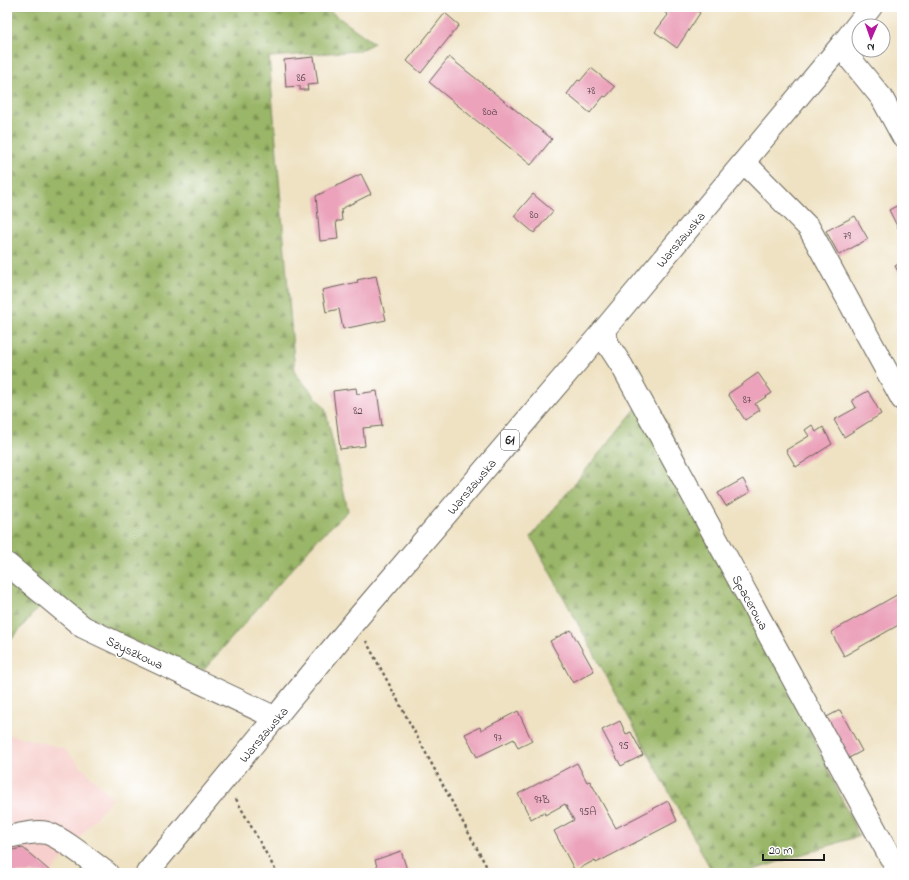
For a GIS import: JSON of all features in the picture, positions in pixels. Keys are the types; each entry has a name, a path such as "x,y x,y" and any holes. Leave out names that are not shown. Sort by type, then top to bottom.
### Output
{"main road":[{"name":"Warszawska","path":"147,873 355,621 603,331 872,7"},
{"path":"843,43 851,60 882,98 902,135"},
{"path":"744,162 809,228 902,399"},
{"name":"Spacerowa","path":"603,331 609,346 626,373 899,873"},
{"name":"Szyszkowa","path":"7,564 83,627 276,718"},
{"path":"7,837 36,832 48,833 64,842 108,873"}],"path":[{"path":"355,621 490,873"},
{"path":"233,793 278,873"}],"shaded area":[{"path":"7,734 63,748 112,798 51,873 7,873"}],"green space":[{"path":"7,7 324,7 374,43 358,51 269,57 295,373 325,408 348,511 317,540 203,671 125,637 53,595 31,616 7,645"},
{"path":"651,390 859,836 744,873 713,873 531,537"}],"building":[{"path":"665,7 692,7 700,13 677,48 655,32 668,15 662,10"},
{"path":"445,13 459,25 421,73 407,61"},
{"path":"314,57 318,84 307,85 308,90 300,90 300,86 286,87 284,60"},
{"path":"449,57 552,139 531,165 429,82"},
{"path":"591,68 615,87 606,97 604,96 590,113 567,94 578,80 580,81"},
{"path":"361,174 371,194 341,209 342,221 336,221 338,239 320,241 316,196"},
{"path":"533,194 553,211 534,233 514,216"},
{"path":"902,203 902,236 889,210"},
{"path":"855,216 868,239 839,255 826,231"},
{"path":"902,262 902,276 901,276 895,266"},
{"path":"376,276 386,320 343,329 339,309 326,312 322,290 358,282 357,280"},
{"path":"758,373 772,393 755,404 760,410 745,420 728,394"},
{"path":"356,388 357,394 377,391 382,426 363,428 365,446 340,449 333,391"},
{"path":"868,391 881,414 844,437 834,420 856,408 852,400"},
{"path":"812,425 816,432 823,427 832,444 796,467 786,450 809,436 805,430"},
{"path":"743,479 750,492 726,506 718,493"},
{"path":"902,592 902,623 844,656 831,632"},
{"path":"571,630 594,671 573,683 550,641"},
{"path":"840,710 862,751 847,759 825,718"},
{"path":"518,711 532,741 518,748 514,739 477,757 465,734 480,727 481,730"},
{"path":"620,721 626,734 631,732 643,755 621,766 602,730"},
{"path":"577,763 587,782 590,781 616,828 668,801 677,821 596,863 595,860 575,871 554,831 574,820 565,804 545,815 544,812 531,819 518,794"},
{"path":"23,848 51,872 7,873 7,851"},
{"path":"401,851 408,873 379,873 375,860"}]}
